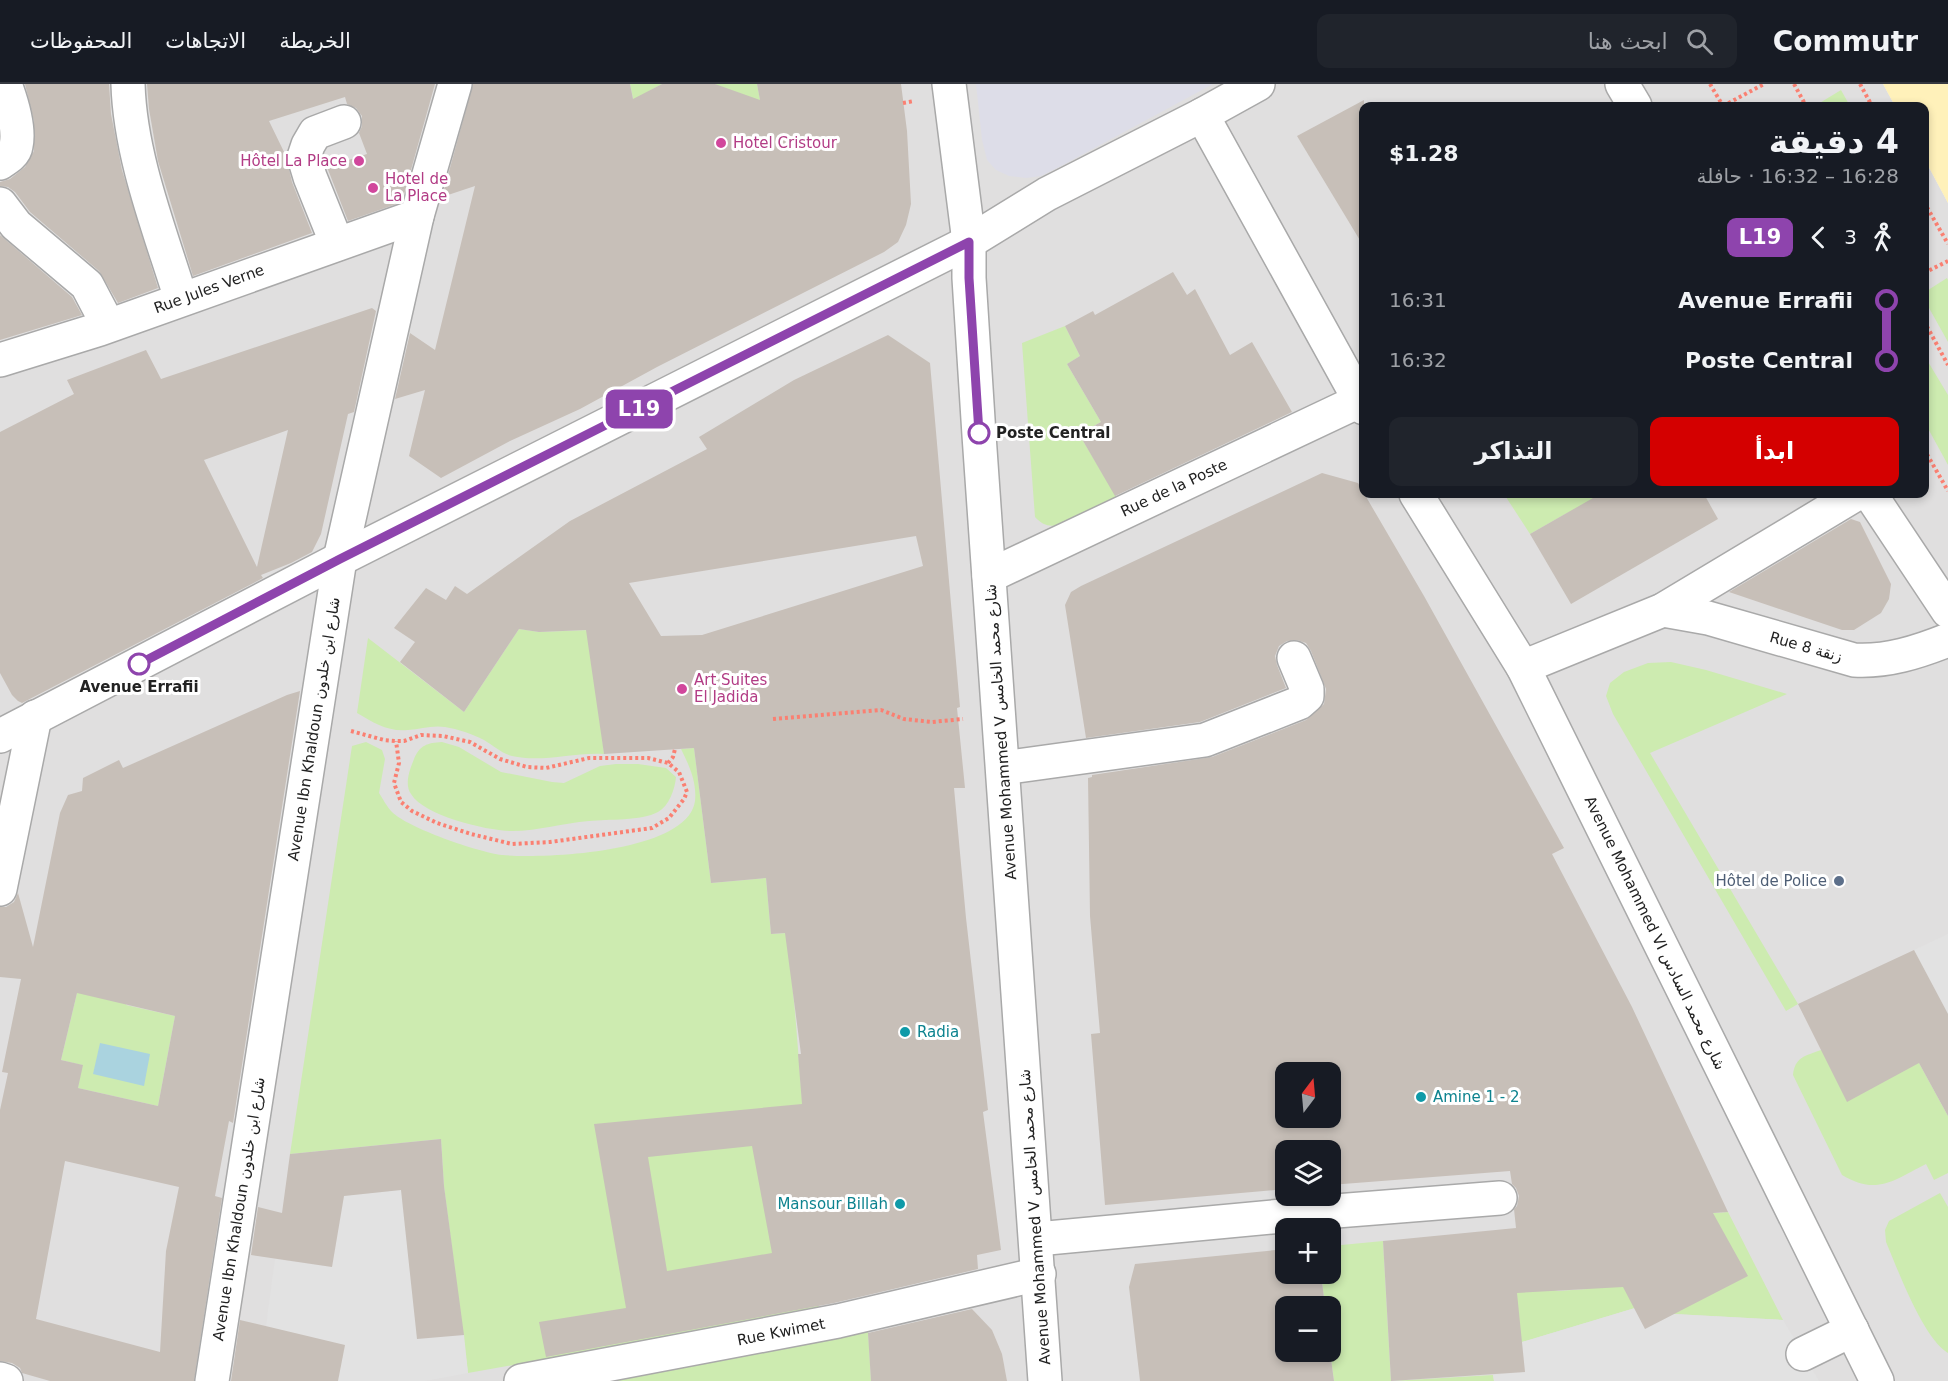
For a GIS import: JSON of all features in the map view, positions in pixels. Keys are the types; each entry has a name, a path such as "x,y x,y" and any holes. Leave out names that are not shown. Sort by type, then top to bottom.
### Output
{"street":[{"path":"0,163 9,158 16,147 14,111 5,84"},
{"path":"128,84 130,115 141,166 181,299"},
{"name":"Avenue Ibn Khaldoun شارع ابن خلدون","path":"212,1381 340,559 417,216 455,84"},
{"name":"Avenue Mohammed V شارع محمد الخامس","path":"949,84 969,242 969,278 1045,1381"},
{"path":"0,736 340,559 969,242 1047,194 1258,84"},
{"path":"1622,84 1633,102"},
{"path":"1202,115 1359,401"},
{"path":"338,244 304,157 315,133 344,122"},
{"path":"0,204 16,225 87,285 108,326"},
{"name":"Rue Jules Verne","path":"0,360 108,326 417,216"},
{"name":"Rue de la Poste","path":"990,576 1359,406"},
{"name":"Avenue Mohammed VI شارع محمد السادس","path":"1418,498 1523,667 1877,1381"},
{"path":"1523,667 1663,610 1849,498"},
{"path":"1873,498 1948,611"},
{"name":"Rue 8 زنقة","path":"1663,610 1708,618 1854,660 1876,662 1924,650 1948,640"},
{"path":"1003,768 1204,740 1228,732 1299,703 1307,696 1307,689 1294,658"},
{"path":"0,889 35,717"},
{"path":"1037,1239 1336,1210 1500,1198"},
{"name":"Rue Kwimet","path":"521,1381 838,1321 1038,1274"},
{"path":"1803,1354 1852,1330"},
{"path":"0,1379 6,1381"}],"path":[{"path":"1710,84 1721,102"},
{"path":"1730,102 1764,84"},
{"path":"1794,84 1804,102"},
{"path":"1860,84 1870,102"},
{"path":"1929,211 1948,244"},
{"path":"1929,270 1948,261"},
{"path":"1929,330 1948,365"},
{"path":"1929,458 1948,491"},
{"path":"773,719 881,710 904,719 932,723 999,715"},
{"path":"315,724 354,731 384,740 404,741 421,735 444,736 470,742 500,759 527,767 546,768 589,758 648,758 668,764 680,772 687,792 669,818 652,828 550,842 512,844 437,823 412,811 401,802 394,783 399,763 396,741"},
{"path":"668,764 675,749"}],"shaded area":[{"path":"0,84 1883,84 1893,102 1359,102 1359,498 1929,498 1929,167 1948,203 1948,1381 0,1381"},
{"path":"976,84 1213,84 1063,165 1041,176 1026,178 1009,176 996,170 987,160 982,140"},
{"path":"1948,934 1948,1014 1914,950"},
{"path":"401,1190 464,1335 468,1373 425,1381 338,1381 266,1326 275,1259 332,1267 344,1196"},
{"path":"1635,1308 1646,1329 1674,1314 1783,1320 1819,1381 1494,1381 1493,1375 1525,1372 1522,1342"}],"green space":[{"path":"630,84 662,84 649,91 635,108"},
{"path":"715,84 757,84 763,115"},
{"path":"1841,90 1848,102 1821,102"},
{"path":"1947,278 1948,342 1929,308 1929,289"},
{"path":"1065,326 1080,356 1067,364 1101,422 1079,434 1117,498 1059,525 1052,526 1043,524 1035,517 1022,343"},
{"path":"1929,363 1948,395 1948,465 1929,430"},
{"path":"1507,498 1616,498 1619,502 1577,530 1567,513 1530,534"},
{"path":"519,629 539,632 590,630 604,754 523,758 512,756 460,730 431,727 394,730 357,713 368,638 464,712"},
{"path":"1671,662 1787,694 1650,753 1798,1004 1786,1011 1613,714 1606,696 1610,683 1624,672 1648,663"},
{"path":"366,742 382,750 385,759 379,793 390,810 400,818 428,832 461,844 491,853 521,856 548,856 611,849 641,842 668,832 686,818 695,801 694,780 681,749 694,748 711,883 766,878 771,934 787,933 819,1311 468,1373 444,1186 441,1139 290,1154 352,746"},
{"path":"442,742 459,747 501,772 552,782 564,783 600,766 616,764 666,768 676,777 671,797 662,809 651,815 579,822 522,831 501,830 457,821 442,815 418,802 411,794 408,776 416,754 425,746"},
{"path":"136,969 126,1005 175,1016 158,1106 78,1088 82,1065 61,1060 82,972"},
{"path":"1821,1050 1919,1063 1948,1116 1948,1173 1934,1180 1926,1164 1895,1180 1876,1185 1854,1181 1842,1175 1793,1075 1799,1061"},
{"path":"1940,1193 1948,1207 1948,1353 1929,1333 1912,1302 1886,1242 1885,1230 1889,1221"},
{"path":"1728,1212 1783,1320 1674,1314 1635,1308 1522,1342 1482,1344 1478,1296 1517,1293 1517,1280 1558,1291 1587,1289 1585,1277 1589,1223"},
{"path":"1383,1241 1391,1381 1334,1381 1331,1362 1341,1362 1341,1296 1324,1296 1322,1284 1341,1284 1341,1245"},
{"path":"868,1329 871,1381 590,1381"},
{"path":"1493,1375 1494,1381 1391,1381"}],"sand":[{"path":"1883,84 1948,84 1948,203 1929,167 1929,102 1893,102"}],"water":[{"path":"100,1043 150,1054 144,1086 93,1074"}],"building":[{"path":"25,84 109,84 111,114 122,170 158,288 118,303 99,271 30,212 15,192 8,187 0,186 0,182 10,179 25,167 34,151 34,121"},
{"path":"147,84 435,84 402,202 348,221 327,167 367,154 359,133 362,116 356,108 347,104 345,97 269,121 286,156 292,182 312,233 193,276 158,161"},
{"path":"473,84 630,84 633,99 662,84 715,84 760,100 757,84 901,84 907,131 911,204 906,225 898,242 884,252 441,478 409,456 425,390 395,399 410,333 435,350 475,186 442,197"},
{"path":"1359,103 1359,239 1297,136"},
{"path":"0,235 72,297 82,315 0,340"},
{"path":"1173,272 1187,295 1195,289 1230,355 1252,342 1292,412 1115,496 1079,434 1101,422 1067,364 1080,356 1065,326 1093,311 1095,315"},
{"path":"372,308 376,311 354,412 348,414 321,534 312,552 261,575 263,578 22,703 12,695 0,673 0,432 74,394 67,380 146,350 161,379","holes":["288,430 257,567 204,460"]},
{"path":"888,335 930,363 965,788 954,788 988,1110 983,1112 1001,1250 977,1255 978,1269 834,1303 546,1357 539,1322 626,1308 594,1124 802,1104 798,1054 801,1054 785,933 771,934 766,878 711,883 694,748 604,754 586,630 539,632 519,629 464,712 400,662 415,642 394,628 426,588 446,600 455,586 467,594 570,521 707,449 699,437 794,380","holes":["916,536 923,566 702,635 661,636 629,583","752,1146 772,1253 667,1271 648,1157"]},
{"path":"1322,473 1358,483 1359,498 1367,498 1564,848 1552,854 1632,1007 1728,1212 1713,1213 1748,1276 1645,1329 1623,1287 1517,1293 1525,1372 1391,1381 1383,1241 1516,1228 1514,1209 1519,1196 1512,1184 1510,1171 1341,1184 1341,1140 1275,1140 1275,1190 1105,1205 1091,1034 1100,1033 1090,916 1088,778 1092,775 1212,757 1306,720 1324,704 1326,689 1306,643 1297,640 1287,641 1279,646 1275,656 1286,688 1200,722 1086,738 1065,605 1071,592 1081,586"},
{"path":"1593,498 1706,498 1718,519 1571,604 1530,534"},
{"path":"1851,519 1860,522 1891,584 1889,599 1881,613 1854,630 1842,630 1729,592"},
{"path":"300,691 233,1123 229,1121 215,1196 222,1198 194,1381 50,1381 22,1373 20,1368 12,1363 0,1361 0,1110 8,1073 2,1072 21,979 0,977 0,907 6,907 14,902 18,893 33,947 60,813 68,795 82,791 83,778 119,760 123,768","holes":["77,993 175,1016 158,1106 78,1088 83,1065 61,1060","65,1161 179,1187 166,1251 160,1352 36,1319"]},
{"path":"1914,950 1948,1014 1948,1116 1919,1063 1847,1102 1798,1004"},
{"path":"441,1139 444,1186 464,1335 417,1339 401,1190 344,1196 332,1267 251,1255 258,1207 282,1213 290,1154"},
{"path":"1275,1250 1275,1284 1322,1284 1324,1296 1275,1296 1275,1362 1331,1362 1334,1381 1140,1381 1129,1287 1135,1264"},
{"path":"972,1309 992,1330 1002,1354 1007,1381 871,1381 868,1333"},
{"path":"240,1320 345,1345 338,1381 231,1381"}],"bus line":[{"name":"L19","path":"139,664 340,559 969,242 969,278 979,433"}],"place":[{"name":"Hotel Cristour","path":"721,143"},
{"name":"Hôtel La Place","path":"359,161"},
{"name":"Hotel de La Place","path":"373,188"},
{"name":"Poste Central","path":"979,433"},
{"name":"Avenue Errafii","path":"139,664"},
{"name":"Art Suites El Jadida","path":"682,689"},
{"name":"Hôtel de Police","path":"1839,881"},
{"name":"Radia","path":"905,1032"},
{"name":"Amine 1 - 2","path":"1421,1097"},
{"name":"Mansour Billah","path":"900,1204"}]}
